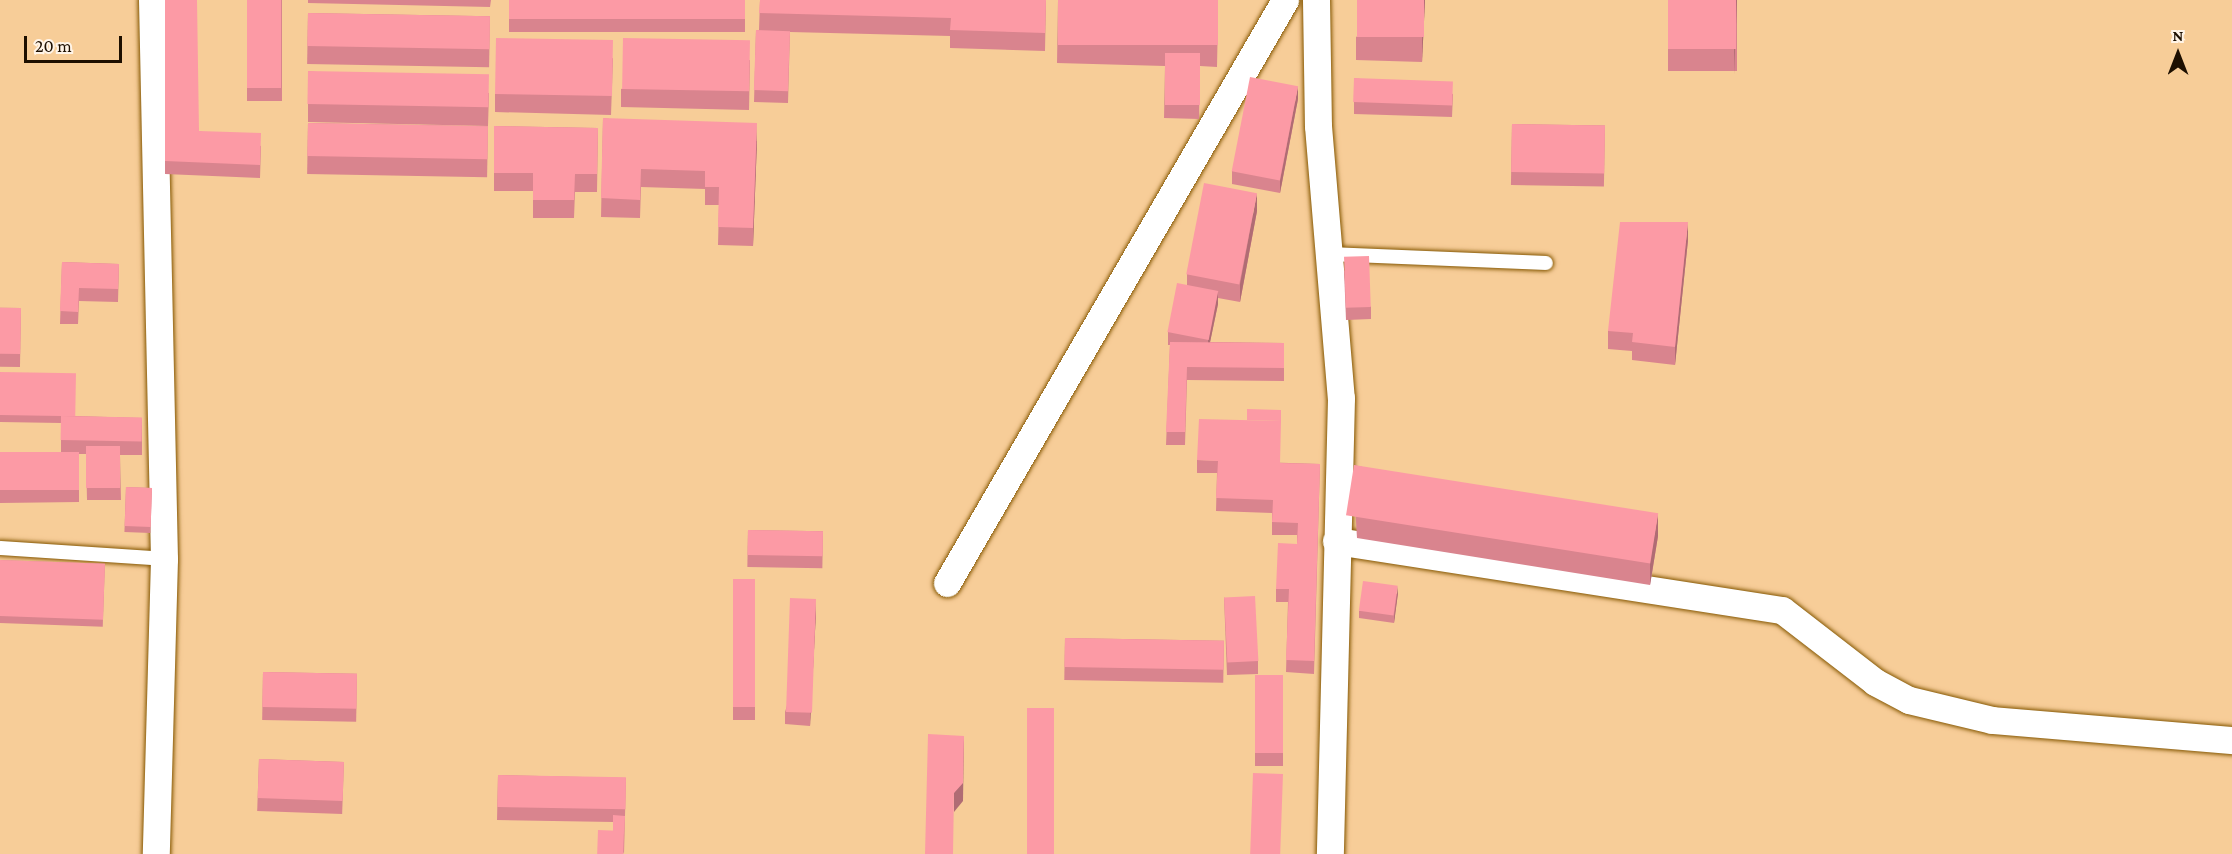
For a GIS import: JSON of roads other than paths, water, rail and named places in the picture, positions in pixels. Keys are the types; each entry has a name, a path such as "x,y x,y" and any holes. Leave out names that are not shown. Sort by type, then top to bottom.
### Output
{"street":[{"path":"152,0 164,559 156,854"},
{"path":"947,583 1285,0"},
{"path":"1316,0 1318,126 1341,399 1330,854"},
{"path":"1336,541 1782,610 1875,682 1909,700 1992,720 2232,740"}],"lane":[{"path":"1330,254 1546,263"},
{"path":"0,548 164,559"}]}
